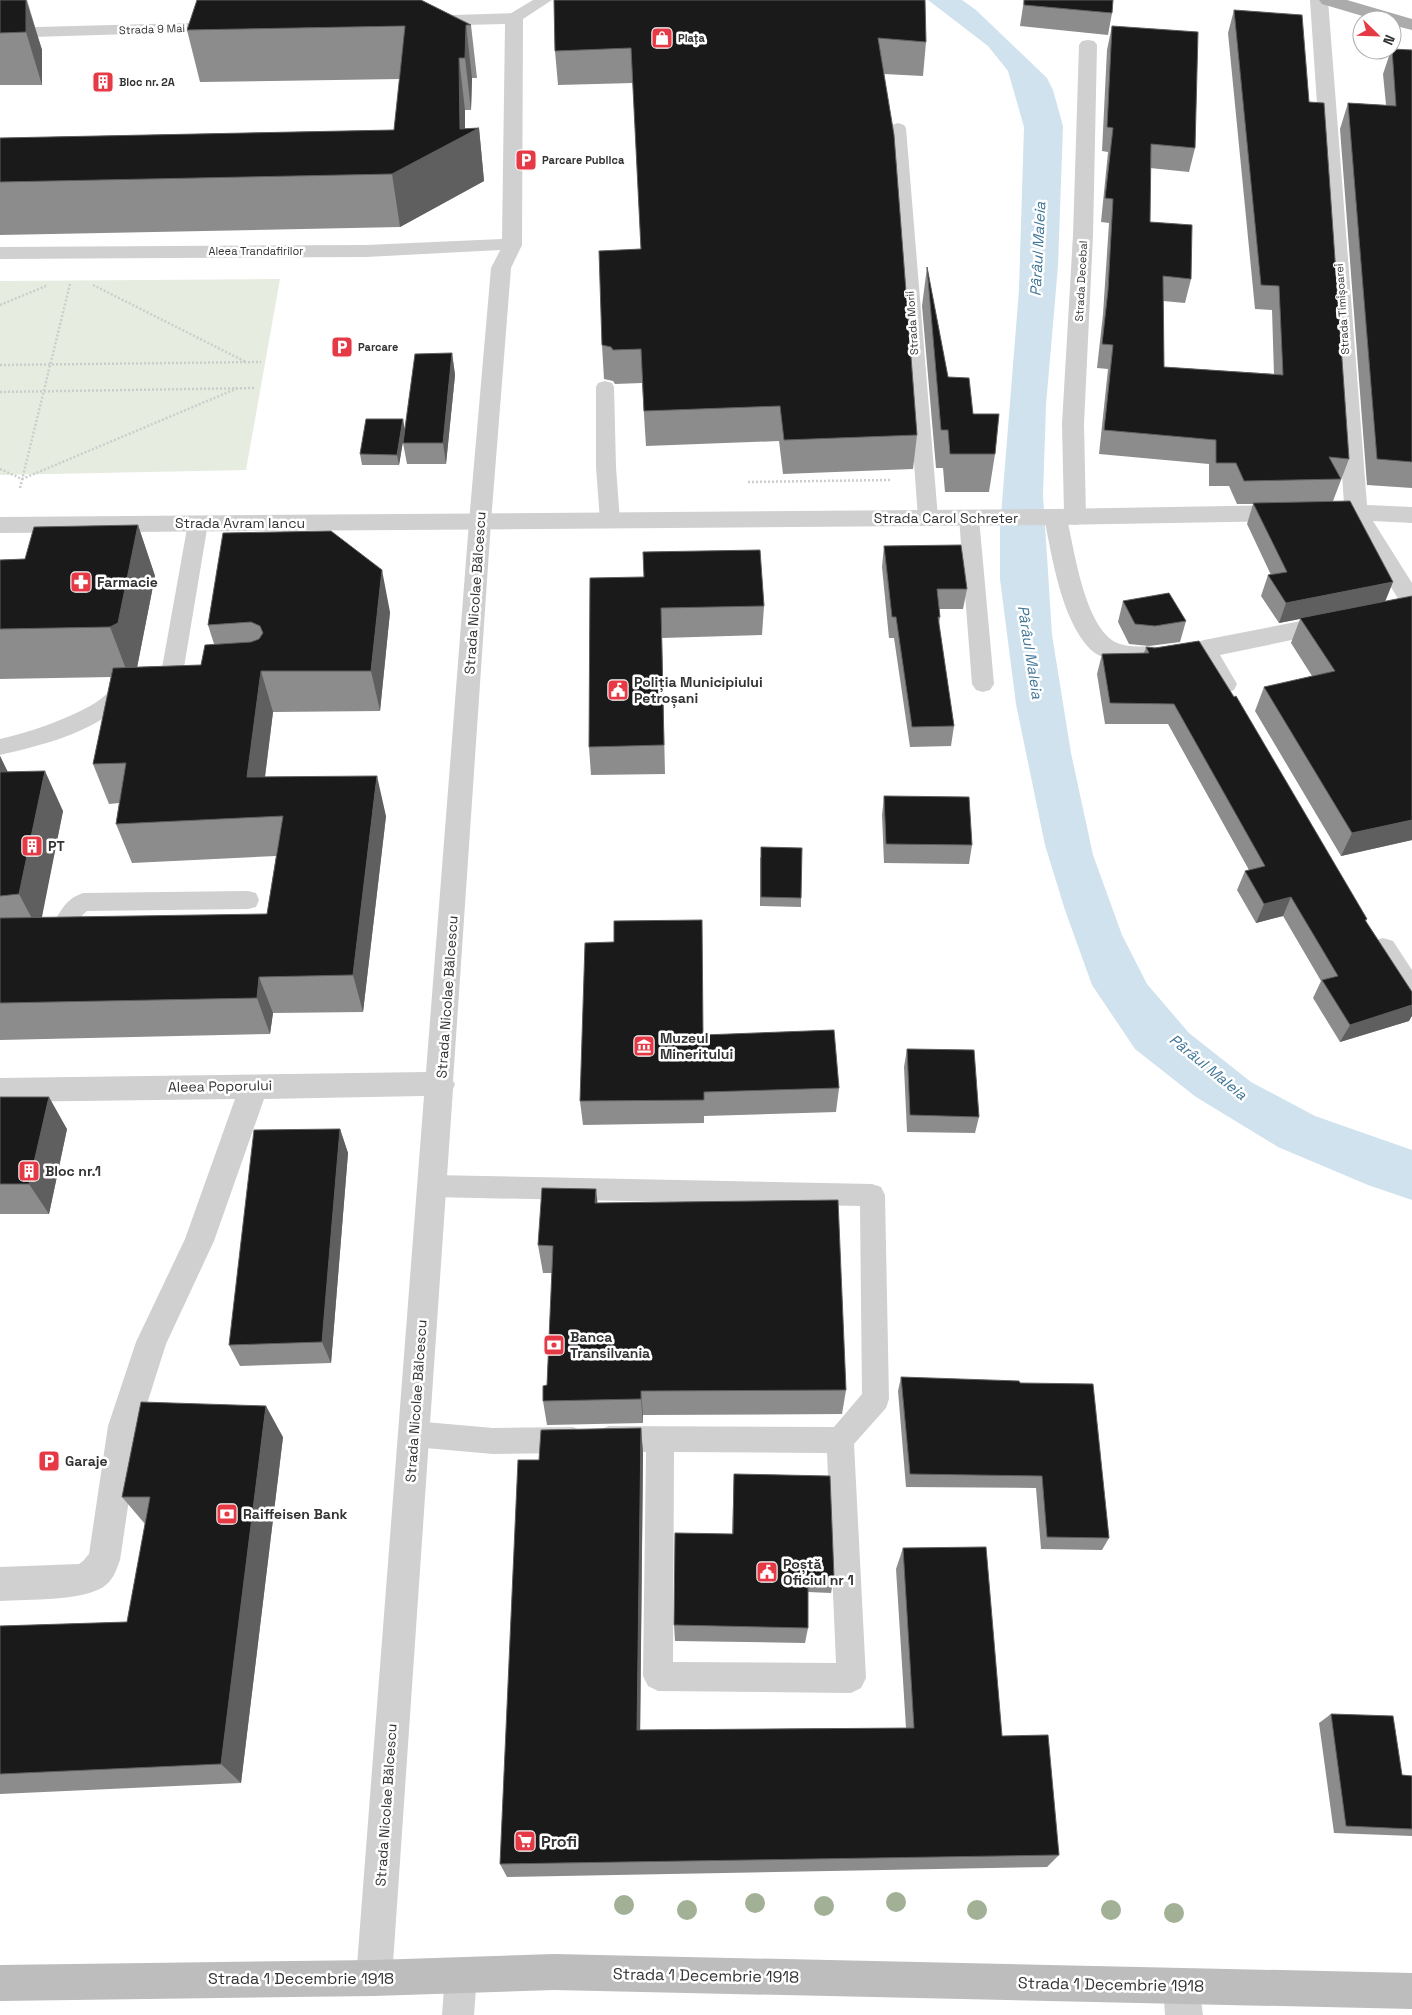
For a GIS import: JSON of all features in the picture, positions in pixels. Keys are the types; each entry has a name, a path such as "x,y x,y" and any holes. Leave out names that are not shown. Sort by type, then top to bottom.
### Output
{"main road":[{"path":"1328,0 1412,25"},
{"name":"Strada 1 Decembrie 1918","path":"0,1983 374,1978 564,1972 1182,2000 1412,1992"}],"street":[{"name":"Strada Timișoarei","path":"1320,0 1356,512 1412,602"},
{"path":"406,21 514,18"},
{"name":"Strada Nicolae Bălcescu","path":"374,1978 441,1084 480,522 501,268 512,245 514,18"},
{"name":"Strada 9 Mai","path":"0,33 238,26"},
{"name":"Strada Decebal","path":"1088,45 1083,235 1073,424 1065,517 1080,613 1100,643 1120,654 1149,657 1358,619"},
{"name":"Aleea Trandafirilor","path":"0,253 366,251 512,245"},
{"name":"Strada Carol Schreter","path":"480,522 1065,517 1356,512 1412,515"},
{"name":"Strada Avram Iancu","path":"0,524 480,522"},
{"path":"1387,613 1412,608"},
{"path":"1189,651 1237,705"},
{"path":"1373,933 1399,975 1412,985"},
{"name":"Aleea Poporului","path":"0,1090 441,1084"},
{"path":"0,1584 82,1580 95,1573 104,1560 124,1426 151,1342 199,1241 254,1086"}],"lane":[{"path":"514,18 544,0"},
{"name":"Strada Morii","path":"898,128 928,518"},
{"path":"605,387 606,467 610,521"},
{"path":"969,518 983,684"},
{"path":"0,746 49,735 100,711 126,690 164,680 198,522"},
{"path":"0,945 45,944 60,932 71,909 83,902 248,900"},
{"path":"432,1186 872,1195 876,1399 840,1440 851,1678 658,1676 660,1438"},
{"path":"414,1434 493,1441 660,1438 840,1440"},
{"path":"458,2015 461,1975"}],"path":[{"path":"20,488 48,364 80,252"},
{"path":"0,305 73,275 246,362"},
{"path":"0,365 261,362"},
{"path":"0,469 22,479 238,388"},
{"path":"0,392 254,388"},
{"path":"748,482 926,480"}],"shaded area":[{"path":"280,279 246,470 0,475 0,281"}],"water":[{"name":"Pârâul Maleia","path":"928,0 962,0 976,10 1047,78 1053,90 1063,126 1058,266 1046,405 1043,495 1052,635 1071,753 1093,855 1122,935 1147,984 1189,1033 1251,1082 1315,1116 1412,1150 1412,1200 1368,1185 1278,1147 1196,1097 1135,1049 1092,985 1065,910 1045,845 1016,704 1000,579 1000,528 1019,290 1024,127 1008,71 988,46"}],"building":[{"path":"0,0 26,0 26,32 0,33"},
{"path":"197,0 421,0 471,25 466,25 465,58 459,58 460,129 479,128 392,174 0,182 0,138 394,130 405,26 187,30"},
{"path":"554,0 925,0 926,42 878,38 894,135 917,435 784,440 780,406 644,411 641,349 613,350 611,347 602,345 599,251 641,249 631,48 555,51"},
{"path":"1024,0 1113,0 1112,13 1024,5"},
{"path":"1234,10 1302,15 1309,102 1324,103 1349,459 1329,457 1341,479 1244,481 1236,463 1216,463 1216,440 1104,430 1113,345 1102,344 1108,290 1113,199 1105,198 1113,128 1107,127 1112,26 1198,32 1195,148 1151,144 1150,222 1192,225 1191,279 1163,276 1164,367 1283,375 1279,286 1261,285"},
{"path":"1402,50 1412,50 1412,462 1377,459 1348,103 1396,106 1393,60 1402,60"},
{"path":"927,267 948,377 969,378 973,414 999,414 995,454 950,454 948,430 941,430"},
{"path":"452,353 443,443 403,443 415,354"},
{"path":"366,419 403,419 397,455 360,454"},
{"path":"1350,501 1393,582 1286,603 1268,575 1287,572 1253,503"},
{"path":"138,525 118,623 110,627 0,629 0,560 25,559 34,527"},
{"path":"331,531 382,570 371,671 261,671 247,777 377,776 353,975 259,977 257,998 0,1003 0,918 267,914 283,816 116,824 126,763 93,764 113,668 201,665 205,645 251,642 259,639 263,633 260,626 251,622 208,625 223,533"},
{"path":"961,545 967,589 937,589 940,617 938,617 954,726 912,727 896,617 892,617 884,546"},
{"path":"760,550 764,606 661,608 664,745 589,747 590,578 644,577 643,552"},
{"path":"1169,593 1186,621 1155,626 1135,624 1123,601"},
{"path":"1412,596 1412,820 1352,833 1264,687 1335,671 1300,618"},
{"path":"1199,641 1234,697 1236,696 1367,919 1365,920 1412,992 1412,1005 1350,1025 1322,980 1338,976 1291,897 1264,904 1245,871 1265,866 1174,704 1110,703 1102,654 1149,653 1146,647 1155,648"},
{"path":"45,771 19,894 0,896 0,772"},
{"path":"884,796 969,797 972,845 886,844"},
{"path":"761,847 802,848 801,898 761,897"},
{"name":"Muzeul Mineritului","path":"702,920 703,1035 834,1030 839,1088 704,1092 704,1100 580,1101 585,943 614,942 614,921"},
{"path":"907,1049 974,1050 979,1117 910,1115"},
{"path":"0,1097 49,1097 29,1184 0,1184"},
{"path":"340,1129 322,1342 229,1345 254,1130"},
{"path":"542,1188 596,1189 595,1203 838,1200 846,1390 641,1391 641,1399 543,1401 543,1386 547,1385 553,1246 538,1245"},
{"path":"901,1377 1019,1381 1020,1383 1093,1384 1109,1538 1047,1537 1042,1476 910,1474"},
{"path":"141,1402 266,1406 221,1764 0,1774 0,1626 127,1622 150,1497 122,1497"},
{"path":"641,1428 637,1730 914,1728 903,1548 986,1547 1002,1736 1048,1735 1059,1855 500,1864 518,1460 539,1460 541,1430"},
{"name":"Poștă Oficiul nr 1","path":"734,1474 830,1476 834,1577 808,1576 808,1628 674,1625 675,1533 733,1534"},
{"path":"1331,1714 1393,1716 1402,1775 1412,1776 1412,1829 1346,1826"}],"place":[{"name":"Piața","path":"662,38"},
{"name":"Bloc nr. 2A","path":"103,82"},
{"name":"Parcare Publica","path":"526,160"},
{"name":"Parcare","path":"342,347"},
{"name":"Farmacie","path":"81,582"},
{"name":"Poliția Municipiului Petroșani","path":"618,690"},
{"name":"PT","path":"32,846"},
{"name":"Muzeul Mineritului","path":"644,1046"},
{"name":"Bloc nr.1","path":"29,1171"},
{"name":"Banca Transilvania","path":"554,1345"},
{"name":"Garaje","path":"49,1461"},
{"name":"Raiffeisen Bank","path":"227,1514"},
{"name":"Poștă Oficiul nr 1","path":"767,1572"},
{"name":"Profi","path":"525,1841"}]}
